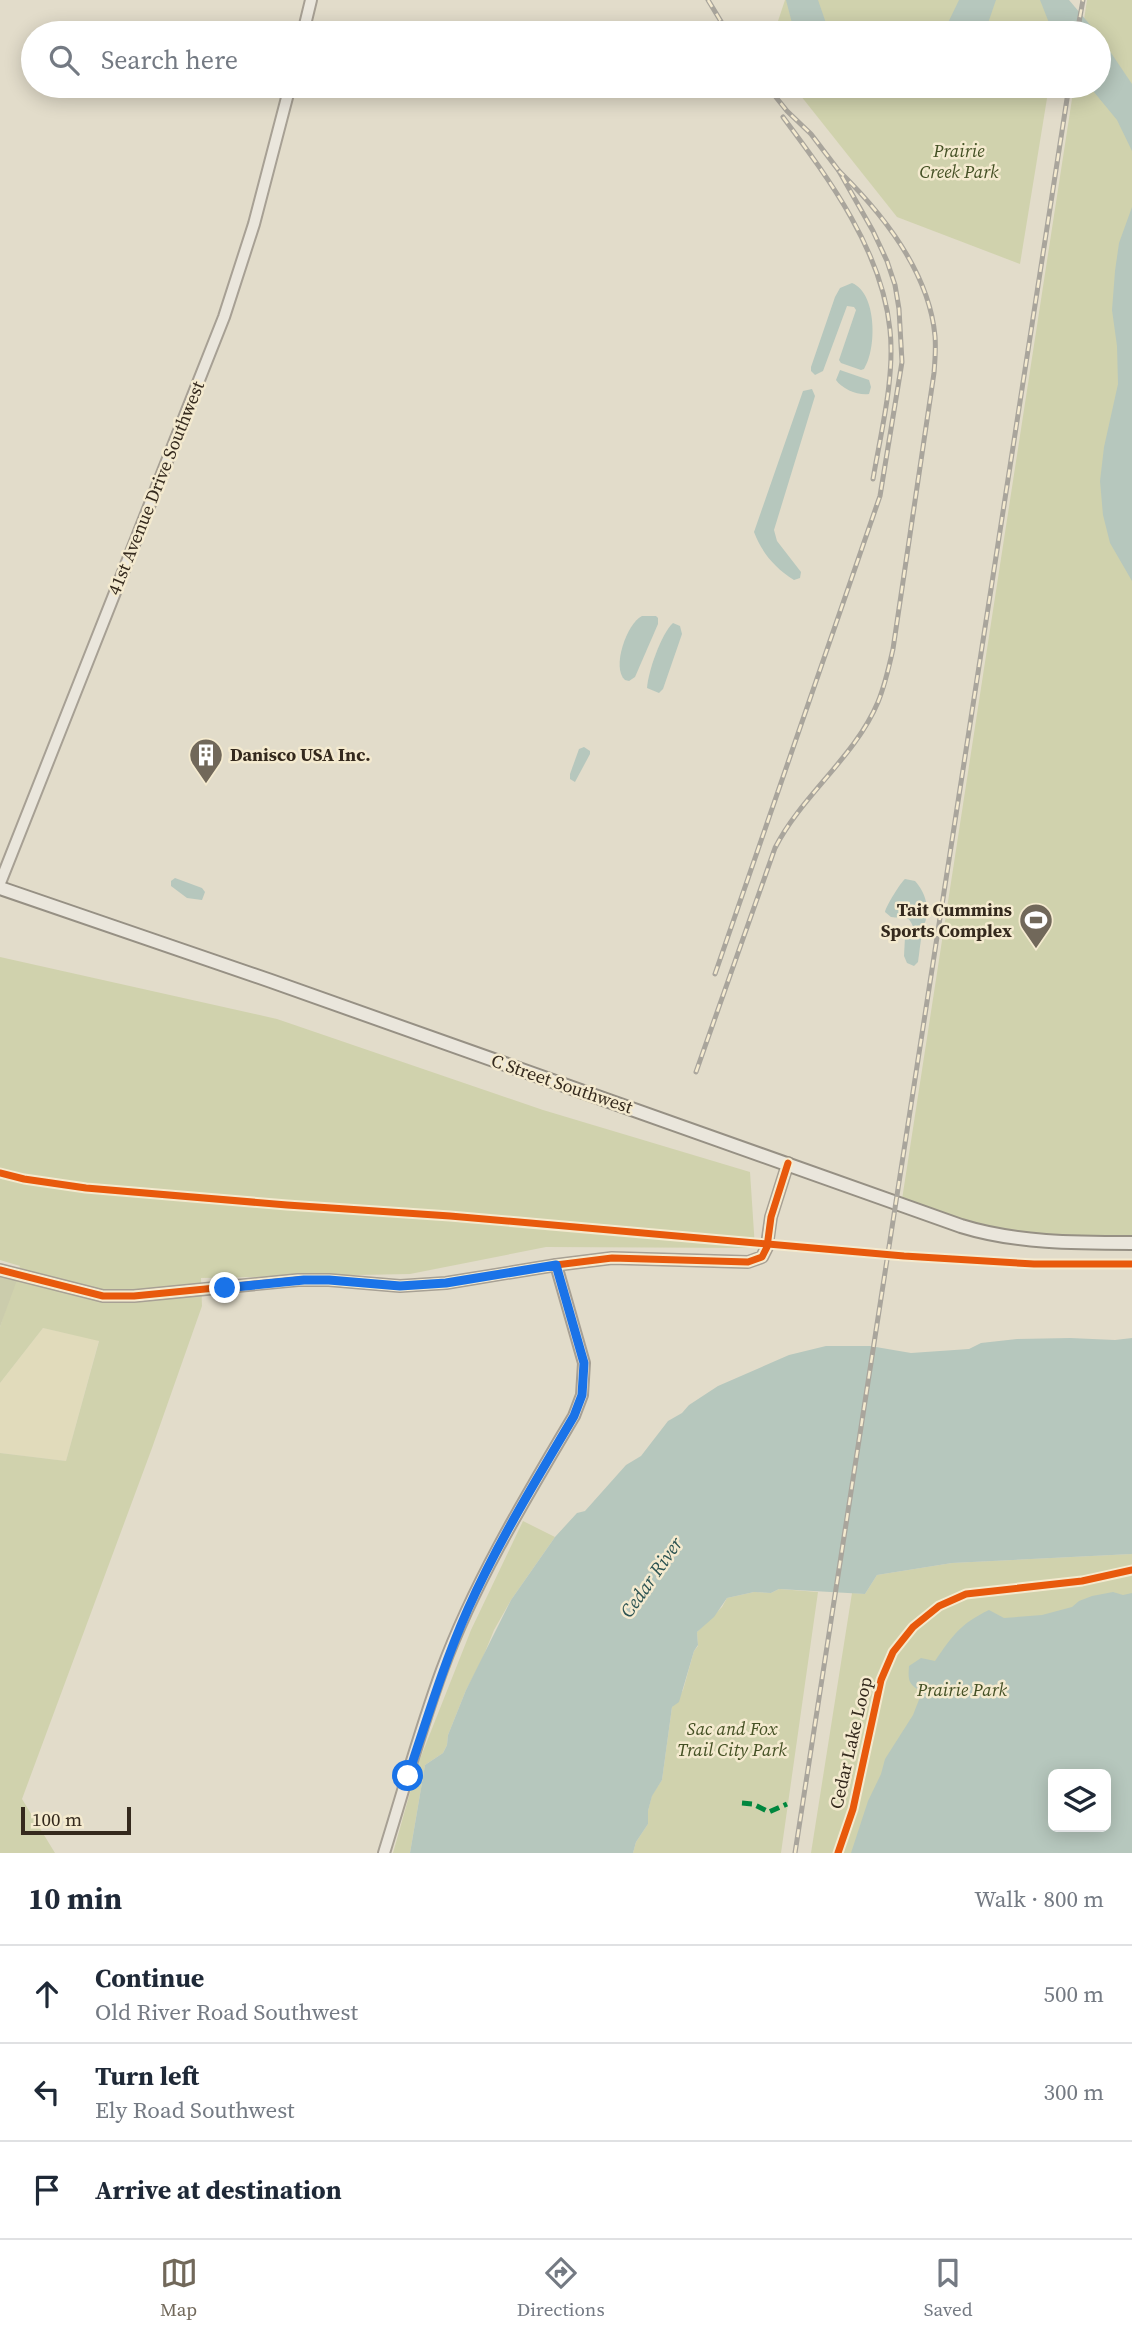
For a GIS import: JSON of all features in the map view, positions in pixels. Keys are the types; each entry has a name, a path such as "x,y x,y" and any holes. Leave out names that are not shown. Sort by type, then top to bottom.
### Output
{"main road":[{"name":"C Street Southwest","path":"0,886 788,1163 901,1206 986,1233 1069,1242 1132,1243"}],"street":[{"path":"306,21 311,0"},
{"name":"41st Avenue Drive Southwest","path":"0,886 224,317 254,224 287,98"},
{"path":"0,1270 93,1294 134,1296 299,1280 400,1286 446,1283 612,1258 748,1262 762,1257 771,1216 788,1163"},
{"path":"384,1853 442,1670 469,1607 493,1558 574,1416 582,1395 584,1363 556,1265"}],"shaded area":[{"path":"43,1328 99,1340 66,1461 0,1453 0,1383"}],"green space":[{"path":"785,0 1062,0 1059,21 778,21"},
{"name":"Tait Cummins Sports Complex","path":"1087,0 1132,0 1132,1243 1034,1239 901,1206 1072,98 1111,98 1111,21 1084,21"},
{"name":"Prairie Creek Park","path":"803,98 1047,98 1020,264 897,217"},
{"path":"0,957 277,1019 543,1110 750,1172 755,1248 546,1247 410,1274 201,1278 202,1306 22,1799 55,1853 0,1853 0,1453 66,1461 99,1341 43,1328 0,1383 0,1327 20,1266 0,1260"},
{"path":"0,1276 17,1280 0,1327"},
{"path":"523,1521 555,1537 511,1600 494,1630 466,1690 443,1753 425,1765 410,1853 393,1853 418,1764 471,1630"},
{"name":"Prairie Park","path":"1132,1554 1132,1853 811,1853 852,1593 865,1594 877,1575 952,1563"},
{"name":"Sac and Fox Trail City Park","path":"779,1589 818,1592 781,1853 633,1853 636,1842 648,1824 652,1795 662,1780 672,1707 683,1690 694,1651 698,1646 697,1632 722,1607 727,1598 754,1592 771,1593"}],"water":[{"path":"786,0 818,0 825,21 791,21"},
{"path":"959,0 996,0 989,21 949,21"},
{"path":"1040,0 1069,0 1087,21 1048,21"},
{"path":"1111,53 1132,84 1132,151 1117,120 1099,98 1111,98"},
{"path":"1132,207 1132,581 1110,543 1103,515 1100,481 1104,447 1118,384 1112,310 1115,271 1119,243"},
{"path":"852,283 860,289 870,309 873,336 868,360 861,370 839,360 856,310 847,306 823,371 815,375 811,367 835,297 840,288"},
{"path":"840,370 869,380 869,394 856,393 842,386 836,380"},
{"path":"812,389 815,396 774,530 777,541 801,572 800,578 794,580 770,559 754,532 803,391"},
{"path":"642,616 656,616 658,624 635,677 629,681 621,674 620,656 626,636 636,620"},
{"path":"673,623 680,626 682,634 663,689 659,693 647,688 648,681 660,644"},
{"path":"584,747 590,754 575,782 570,779 570,774 579,749"},
{"path":"175,878 202,888 205,892 202,900 187,898 171,886 171,881"},
{"path":"905,879 915,881 925,898 927,911 921,930 914,929 908,919 891,917 885,912"},
{"path":"911,933 918,934 921,939 918,962 914,966 907,963 904,956 905,937"},
{"name":"Cedar River","path":"1132,1338 1132,1554 952,1563 877,1575 865,1594 779,1589 771,1593 754,1592 727,1598 714,1617 697,1632 698,1645 679,1702 672,1707 662,1780 652,1796 648,1824 636,1842 633,1853 410,1853 425,1765 443,1753 466,1690 511,1600 555,1537 577,1513 585,1511 626,1465 641,1456 668,1421 718,1386 789,1355 826,1346 870,1346 911,1353 969,1349 981,1343 1017,1339"},
{"name":"Prairie Park","path":"1113,1592 1123,1595 1132,1593 1132,1853 851,1853 885,1759 913,1715 922,1692 910,1682 909,1666 921,1658 935,1661 958,1631 989,1610 1004,1618 1042,1615 1072,1607 1079,1601"}],"railway":[{"path":"708,0 721,21"},
{"path":"1079,21 1083,0"},
{"path":"715,974 880,496 902,362 895,285 873,231 839,171 811,134 777,98"},
{"path":"795,1853 1067,98"},
{"path":"783,117 851,217 865,244 885,300 890,330 891,366 873,479"},
{"path":"696,1072 775,848 799,811 856,741 868,722 883,689 893,649 934,373 935,336 931,312 914,267 887,225 839,171"}],"marked path":[{"path":"742,1803 753,1804 769,1812 787,1804"}],"cycle path":[{"path":"0,1270 103,1296 134,1296 298,1280 400,1286 446,1283 612,1258 748,1262 762,1257 767,1247 771,1217 788,1163"},
{"path":"0,1173 86,1188 450,1216 904,1256 1034,1264 1132,1264"},
{"name":"Cedar Lake Loop","path":"838,1853 853,1809 881,1680 893,1652 913,1627 939,1606 966,1594 1082,1581 1132,1570"}],"place":[{"name":"Danisco USA Inc.","path":"206,785"},
{"name":"Tait Cummins Sports Complex","path":"1036,950"}],"route":[{"path":"225,1288 304,1280 400,1286 446,1283 556,1265 582,1349 585,1374 582,1395 574,1416 493,1558 469,1607 442,1670 408,1776"}]}
